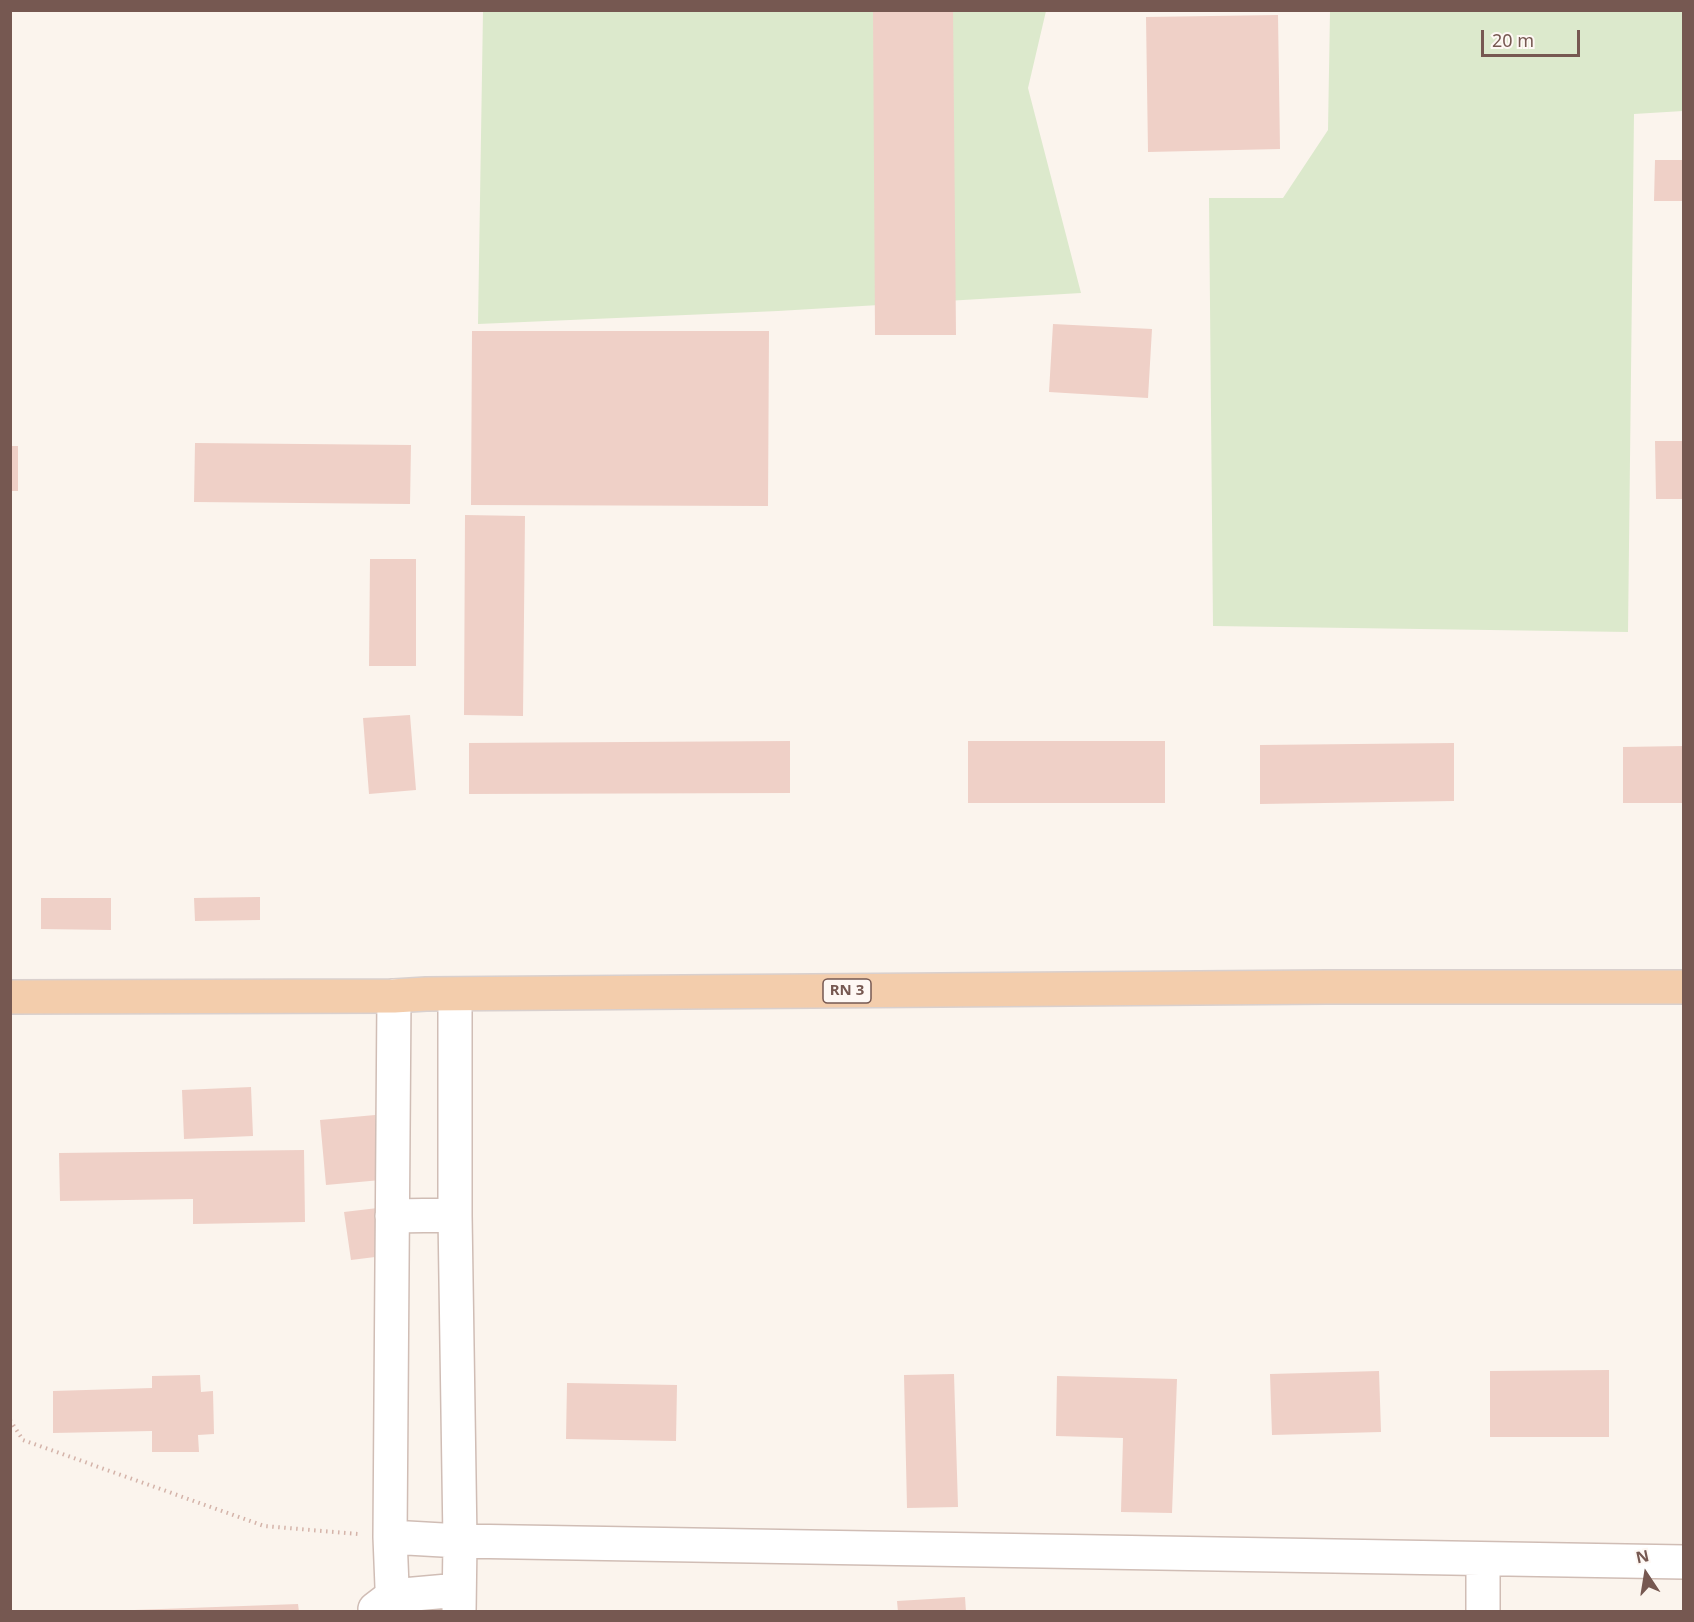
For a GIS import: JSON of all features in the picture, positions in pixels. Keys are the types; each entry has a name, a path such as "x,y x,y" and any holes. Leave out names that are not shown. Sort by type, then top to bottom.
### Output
{"main road":[{"name":"RN 3","path":"10,997 394,996 1303,987 1683,987"}],"street":[{"path":"394,996 390,1537 386,1606 459,1601 454,995"},
{"path":"392,1216 455,1215"},
{"path":"390,1537 460,1541 1683,1562"},
{"path":"1482,1611 1483,1560"}],"path":[{"path":"10,1420 23,1440 264,1526 390,1537"}],"green space":[{"path":"483,11 1046,11 1028,88 1081,293 778,311 478,324"},
{"path":"1330,11 1683,11 1683,111 1634,114 1628,632 1213,626 1209,198 1283,198 1328,130"}],"building":[{"path":"873,10 953,10 956,335 875,335"},
{"path":"1278,15 1280,149 1148,152 1146,17"},
{"path":"1655,160 1684,160 1684,201 1654,201"},
{"path":"1053,324 1152,329 1148,398 1049,392"},
{"path":"472,331 769,331 768,506 471,505"},
{"path":"1655,441 1684,441 1684,499 1656,499"},
{"path":"195,443 411,445 410,504 194,502"},
{"path":"10,446 18,446 18,491 10,491"},
{"path":"465,515 525,516 523,716 464,715"},
{"path":"370,559 416,559 416,666 369,666"},
{"path":"410,715 416,790 369,794 363,718"},
{"path":"790,741 790,793 469,794 469,743"},
{"path":"968,741 1165,741 1165,803 968,803"},
{"path":"1454,743 1454,801 1260,804 1260,745"},
{"path":"1684,746 1684,803 1623,803 1623,747"},
{"path":"260,897 260,920 195,921 194,898"},
{"path":"41,898 111,898 111,930 41,929"},
{"path":"251,1087 253,1136 184,1139 182,1090"},
{"path":"375,1115 381,1180 326,1185 320,1120"},
{"path":"304,1150 305,1222 193,1224 193,1199 60,1201 59,1153"},
{"path":"386,1207 391,1255 351,1260 344,1212"},
{"path":"1609,1370 1609,1437 1490,1437 1490,1371"},
{"path":"1379,1371 1381,1432 1272,1435 1270,1374"},
{"path":"954,1374 958,1507 907,1508 904,1375"},
{"path":"200,1375 201,1392 213,1391 214,1434 198,1435 199,1452 152,1452 152,1431 53,1433 53,1391 152,1388 152,1376"},
{"path":"1057,1376 1177,1379 1172,1513 1121,1512 1123,1438 1056,1436"},
{"path":"567,1383 677,1385 676,1441 566,1439"},
{"path":"965,1597 966,1612 898,1612 897,1601"},
{"path":"298,1604 299,1612 134,1612 134,1610"}]}
